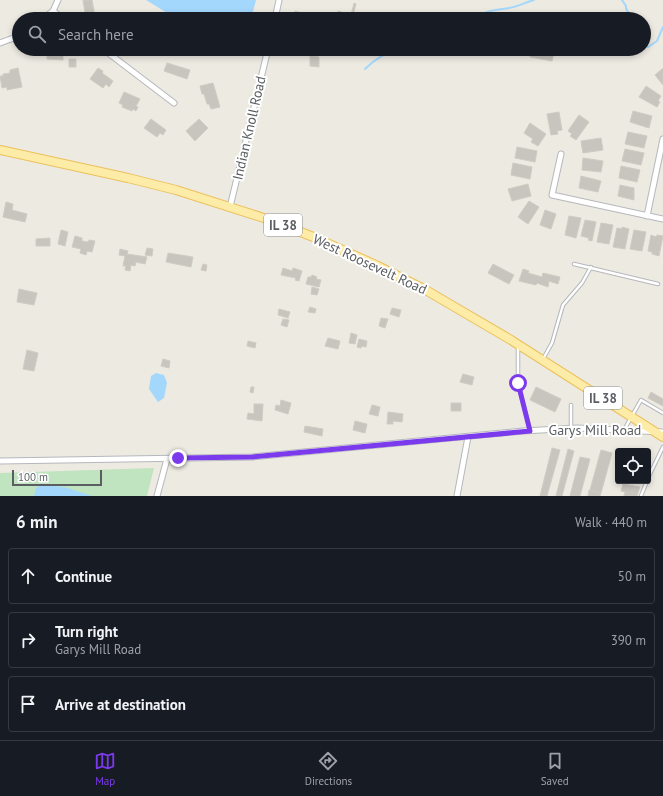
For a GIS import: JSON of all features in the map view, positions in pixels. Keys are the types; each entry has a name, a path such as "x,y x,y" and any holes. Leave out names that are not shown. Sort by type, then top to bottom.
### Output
{"main road":[{"name":"West Roosevelt Road","path":"0,150 146,182 267,219 316,238 424,288 518,344 663,436"}],"street":[{"path":"53,11 58,0"},
{"path":"276,12 279,0"},
{"path":"0,43 12,39"},
{"path":"112,56 174,102"},
{"name":"Indian Knoll Road","path":"230,207 266,56"},
{"path":"646,216 663,139"},
{"path":"561,154 552,195 663,219"},
{"name":"Garys Mill Road","path":"0,461 252,457 571,428 663,432"},
{"path":"457,496 468,437"},
{"path":"158,496 167,458"}],"lane":[{"path":"574,264 658,284"},
{"path":"543,360 552,343 563,305 582,282 591,267"},
{"path":"518,344 518,383 530,431"},
{"path":"624,430 641,400 663,413"},
{"path":"571,404 571,428"},
{"path":"651,472 663,447"},
{"path":"641,496 645,484"}],"green space":[{"path":"154,468 147,496 0,496 0,473"}],"water":[{"path":"146,0 256,0 253,12 166,12"},
{"path":"156,373 164,375 167,383 164,398 158,402 149,389 151,376"},
{"path":"41,485 64,487 92,496 34,496 36,488"}],"building":[{"path":"83,0 92,0 94,12 85,12"},
{"path":"354,3 356,4 354,12 352,12"},
{"path":"47,56 63,56 63,60 47,59"},
{"path":"310,56 319,57 319,67 310,66"},
{"path":"530,56 553,56 552,61"},
{"path":"69,59 76,59 76,67 69,67"},
{"path":"167,63 190,70 187,79 164,71"},
{"path":"18,68 22,87 7,90 7,87 2,88 0,76 10,73 10,70"},
{"path":"98,68 113,81 109,87 106,84 103,88 90,79"},
{"path":"663,68 663,85 655,75"},
{"path":"213,83 220,107 211,109 209,104 207,104 204,94 202,94 200,86"},
{"path":"646,86 661,96 657,107 639,97"},
{"path":"124,92 140,99 136,106 138,107 136,111 122,107 123,105 119,103"},
{"path":"633,111 652,116 649,128 630,122"},
{"path":"559,112 562,130 557,131 558,134 551,135 547,114"},
{"path":"579,115 589,122 576,140 570,136 572,134 568,131"},
{"path":"151,119 166,130 163,135 160,133 157,137 144,128"},
{"path":"199,119 208,128 195,141 186,131"},
{"path":"530,123 546,134 538,146 531,142 533,139 524,133"},
{"path":"628,132 647,136 644,148 625,144"},
{"path":"601,138 603,150 583,153 581,141"},
{"path":"517,147 537,151 535,162 515,158"},
{"path":"625,149 644,153 641,165 622,161"},
{"path":"583,158 603,161 601,172 582,170"},
{"path":"513,163 532,167 530,179 511,175"},
{"path":"621,166 640,170 637,182 619,178"},
{"path":"581,176 601,181 598,192 579,188"},
{"path":"528,184 531,196 512,201 508,189"},
{"path":"620,185 634,188 634,200 618,196"},
{"path":"529,201 539,207 528,224 518,217"},
{"path":"6,202 13,204 12,210 27,214 25,222 3,217"},
{"path":"545,210 556,214 551,229 540,225"},
{"path":"569,216 581,218 576,238 565,235"},
{"path":"585,220 596,222 592,241 588,240 589,238 581,236"},
{"path":"601,223 613,225 609,244 597,242"},
{"path":"622,227 629,229 625,249 613,247 617,228 622,229"},
{"path":"61,230 68,232 65,246 58,244"},
{"path":"634,230 646,232 642,251 630,249"},
{"path":"651,235 656,237 657,235 663,236 659,256 648,251"},
{"path":"75,236 82,238 82,241 95,241 92,252 87,251 86,255 80,253 81,249 72,247"},
{"path":"50,238 50,246 36,246 36,239"},
{"path":"147,248 153,249 152,256 145,255"},
{"path":"120,249 128,251 127,254 147,257 145,264 136,262 135,266 131,265 130,271 125,270 126,266 123,266 125,256 119,255"},
{"path":"168,253 193,257 191,267 166,262"},
{"path":"203,264 207,265 206,271 201,270"},
{"path":"493,264 514,275 509,284 488,273"},
{"path":"283,268 292,271 293,268 302,271 299,281 295,280 296,278 281,275"},
{"path":"523,269 529,271 528,273 542,277 543,273 560,277 558,284 549,281 548,287 537,283 536,285 519,281"},
{"path":"312,275 317,277 316,279 321,280 319,287 306,284 308,277 311,277"},
{"path":"312,287 319,289 317,295 311,294"},
{"path":"19,289 37,293 34,305 17,302"},
{"path":"310,307 316,309 315,313 308,312"},
{"path":"392,308 401,310 399,317 390,314"},
{"path":"279,309 290,312 288,318 278,315"},
{"path":"381,318 388,319 385,328 379,326"},
{"path":"283,319 289,320 287,327 281,325"},
{"path":"351,333 357,335 355,344 349,343"},
{"path":"328,338 340,341 338,349 325,346"},
{"path":"359,339 367,341 366,347 357,347"},
{"path":"248,341 256,343 255,348 247,346"},
{"path":"27,350 38,353 34,371 23,369"},
{"path":"163,359 170,361 169,368 161,366"},
{"path":"463,374 474,377 472,385 460,382"},
{"path":"251,387 254,387 253,393 250,392"},
{"path":"536,387 561,399 555,412 530,400"},
{"path":"651,392 663,399 663,406 648,398"},
{"path":"281,400 291,403 288,414 275,410 276,405 280,406"},
{"path":"451,403 461,403 461,411 451,411"},
{"path":"254,404 263,404 262,421 247,419 248,413 254,414"},
{"path":"372,405 380,407 378,416 369,414"},
{"path":"388,412 403,414 402,422 393,421 393,424 387,424"},
{"path":"355,421 367,424 365,433 353,430"},
{"path":"305,426 323,429 322,436 304,432"},
{"path":"552,448 560,450 547,496 540,496"},
{"path":"568,449 574,451 562,496 556,496"},
{"path":"601,450 612,453 601,493 590,490"},
{"path":"580,457 590,459 580,496 570,496"},
{"path":"623,484 640,487 637,496 624,496 625,492 621,491"},
{"path":"589,490 601,493 600,496 588,496"}],"waterway":[{"path":"487,12 512,7 534,0"},
{"path":"622,0 628,12"},
{"path":"651,45 657,41 663,27"},
{"path":"365,69 372,62 383,56"}],"route":[{"path":"178,458 252,457 530,431 527,414 518,383"}]}
